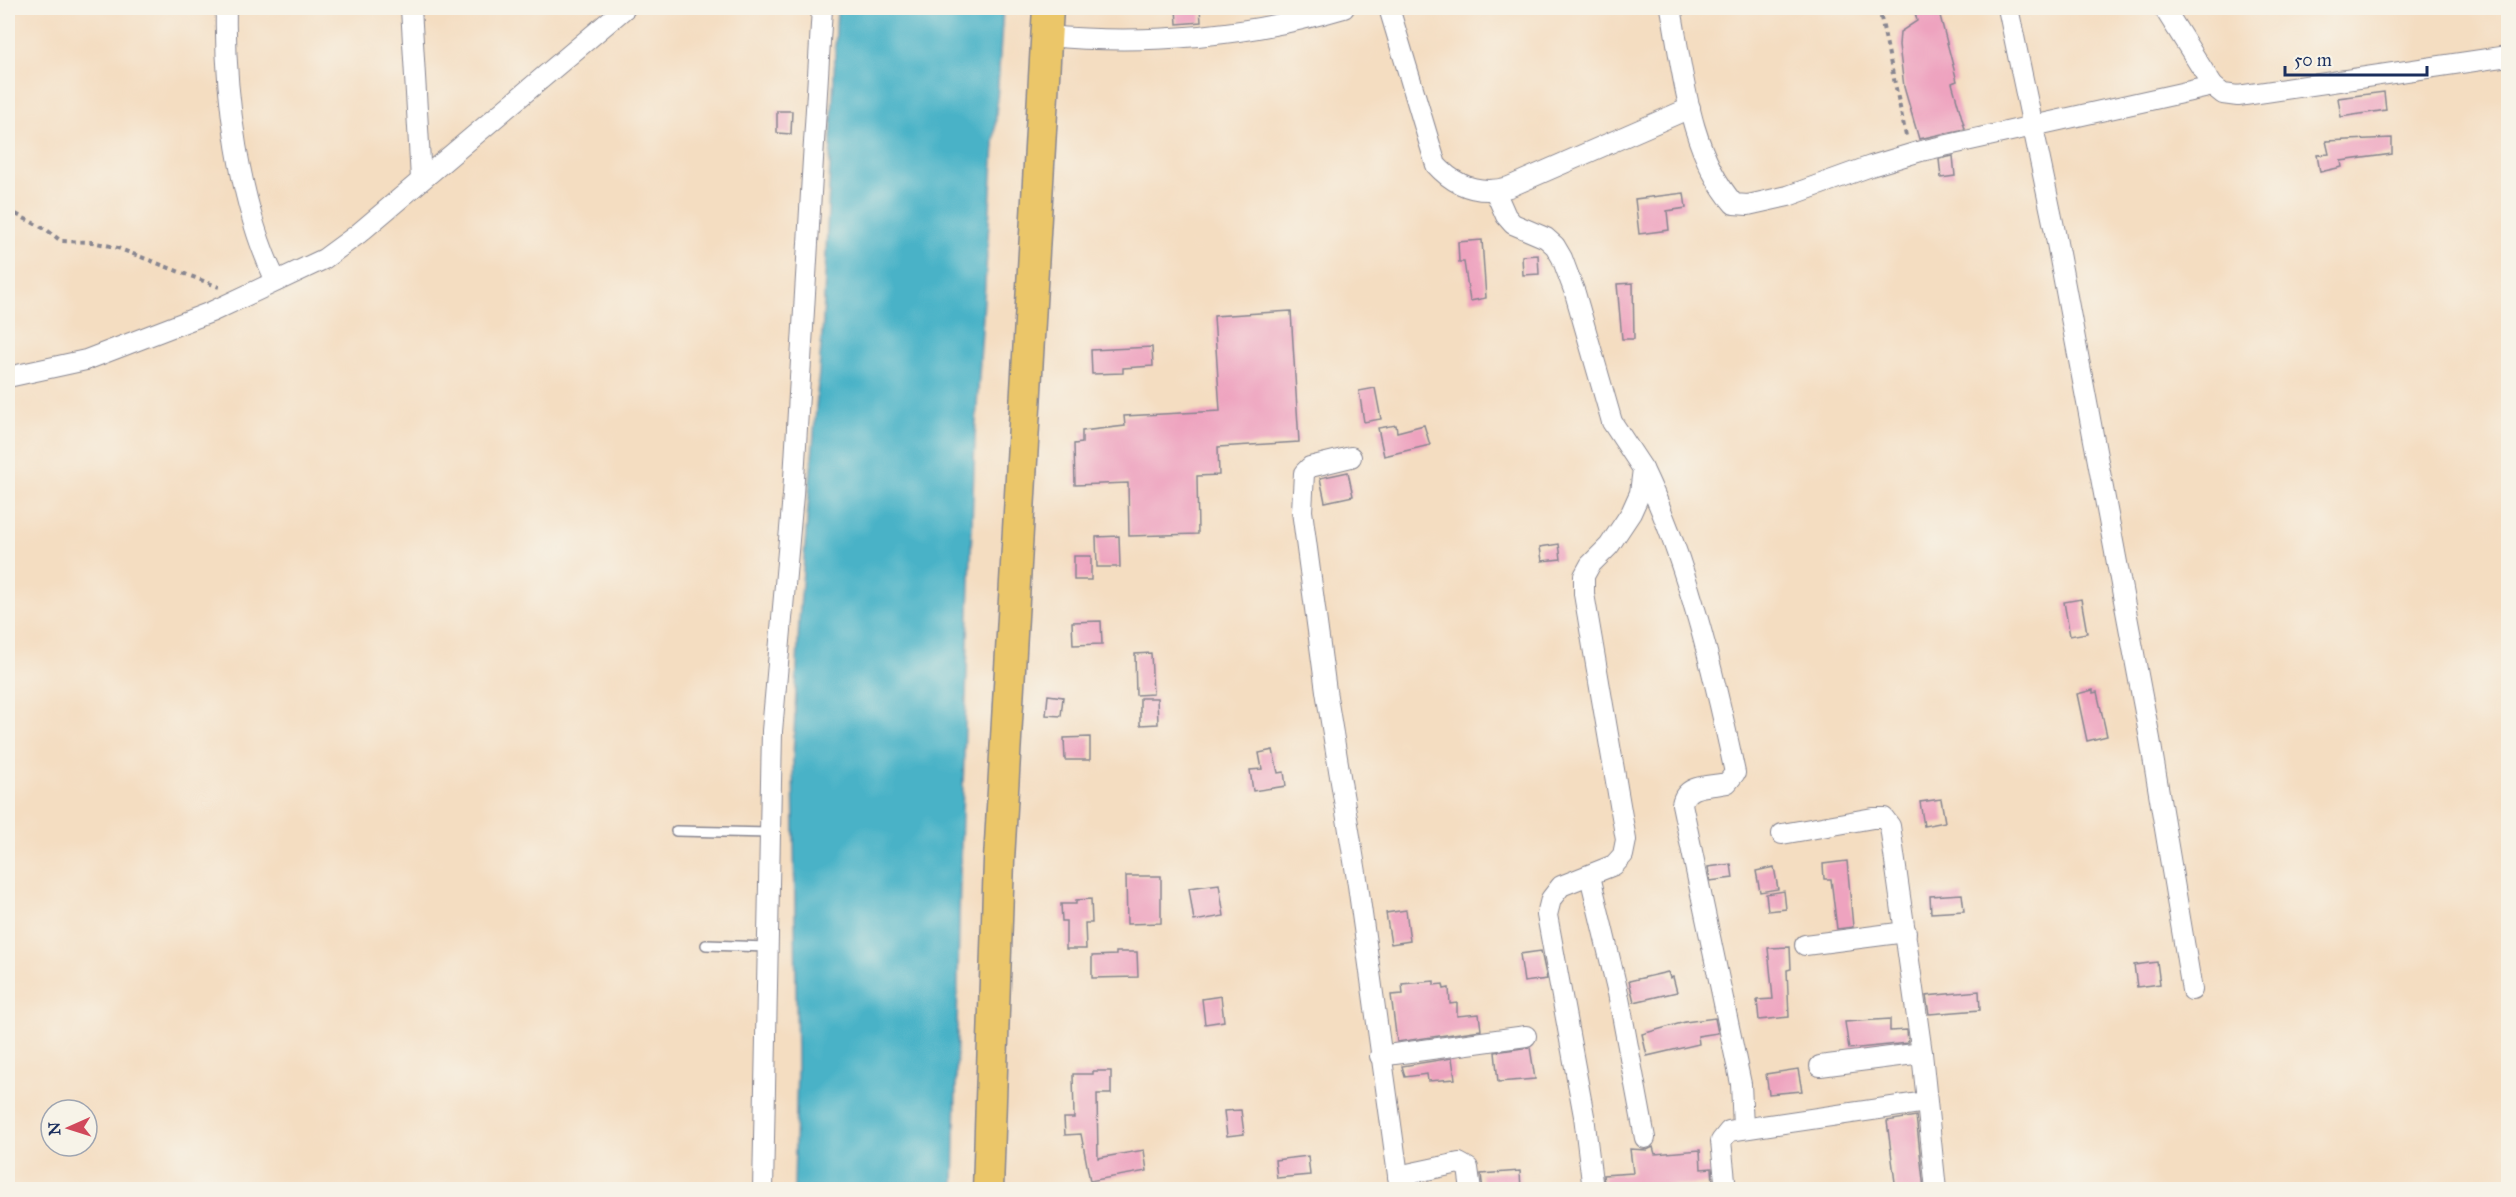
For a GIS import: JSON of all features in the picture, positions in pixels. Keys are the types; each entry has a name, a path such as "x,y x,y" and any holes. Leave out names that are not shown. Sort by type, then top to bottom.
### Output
{"main road":[{"path":"988,1190 1002,803 1047,22"}],"street":[{"path":"226,8 228,72 241,164 260,249 276,281"},
{"path":"411,8 421,179"},
{"path":"8,377 86,360 211,312 324,259 358,234 625,8"},
{"path":"763,1190 772,731 793,495 822,8"},
{"path":"1047,22 1106,42 1173,40 1241,32 1344,8"},
{"path":"1389,8 1436,165 1455,182 1475,190 1495,191 1690,108"},
{"path":"1671,8 1690,108 1718,185 1734,204 1748,206 1788,196 1910,154 2031,124 2212,86"},
{"path":"2008,8 2056,239 2150,739 2192,990"},
{"path":"2164,8 2212,86 2223,94 2238,96 2508,56"},
{"path":"1495,191 1506,216 1514,224 1546,238 1555,246 1562,258 1575,293 1612,422 1643,469 1658,500 1687,581 1735,773 1733,779 1727,783 1689,790 1683,796 1682,804 1741,1084 1743,1127"},
{"path":"1351,457 1310,467 1304,473 1302,511 1326,691 1358,885 1399,1183 1459,1163 1468,1168 1471,1190"},
{"path":"1593,1190 1584,1116 1547,915 1551,899 1561,886 1614,865 1623,855 1626,840 1584,594 1584,576 1631,513 1640,493 1643,469"},
{"path":"1782,834 1873,818 1884,818 1890,826 1894,837 1922,1053 1936,1190"},
{"path":"1590,876 1618,993 1645,1138"},
{"path":"1806,945 1906,932"},
{"path":"1380,1056 1526,1036"},
{"path":"1820,1066 1922,1053"},
{"path":"1726,1190 1721,1141 1729,1131 1743,1127 1926,1102"}],"lane":[{"path":"676,831 771,833"},
{"path":"706,945 768,947"}],"path":[{"path":"1879,8 1910,154"},
{"path":"8,210 47,230 62,241 92,242 115,247 222,288 238,298"}],"water":[{"path":"837,8 1003,8 975,437 960,873 954,1189 794,1189 797,1066 793,760 799,621 823,321"}],"building":[{"path":"1176,8 1200,8 1201,22 1177,24"},
{"path":"1914,8 1938,8 1957,81 1952,83 1965,129 1919,139 1904,87 1899,45 1900,32 1917,21"},
{"path":"2384,92 2386,110 2341,117 2338,98"},
{"path":"777,111 792,111 791,134 777,133"},
{"path":"2392,138 2392,154 2341,161 2342,167 2320,172 2317,155 2329,154 2326,141"},
{"path":"1953,156 1955,176 1941,178 1939,159"},
{"path":"1684,193 1686,208 1667,211 1669,230 1639,234 1635,199"},
{"path":"1482,240 1486,298 1470,301 1464,262 1459,262 1458,242"},
{"path":"1538,255 1539,274 1523,275 1522,256"},
{"path":"1633,283 1634,339 1622,339 1617,284"},
{"path":"1291,311 1299,442 1218,447 1219,475 1197,476 1198,534 1129,536 1128,483 1075,485 1074,444 1082,443 1082,431 1125,426 1124,416 1220,411 1214,316"},
{"path":"1152,347 1153,366 1123,368 1123,373 1092,374 1091,350"},
{"path":"1375,388 1381,419 1364,422 1359,391"},
{"path":"1396,425 1397,432 1424,425 1430,445 1384,456 1378,428"},
{"path":"1348,472 1353,496 1325,502 1320,478"},
{"path":"1119,536 1120,567 1097,567 1096,537"},
{"path":"1559,544 1561,559 1542,561 1540,547"},
{"path":"1074,556 1091,556 1091,580 1074,580"},
{"path":"2081,599 2087,633 2070,636 2064,602"},
{"path":"1101,621 1102,644 1073,645 1072,622"},
{"path":"1151,653 1153,694 1136,695 1135,654"},
{"path":"2093,690 2093,693 2097,692 2107,736 2087,741 2077,694"},
{"path":"1048,695 1063,697 1061,716 1046,715"},
{"path":"1140,698 1157,698 1158,724 1140,725"},
{"path":"1090,737 1090,760 1065,760 1064,738"},
{"path":"1273,750 1278,773 1284,772 1286,786 1253,791 1250,770 1262,769 1259,753"},
{"path":"1941,799 1945,822 1924,826 1920,802"},
{"path":"1847,861 1853,927 1837,929 1831,879 1824,879 1823,864"},
{"path":"1731,864 1733,878 1710,881 1708,867"},
{"path":"1774,867 1778,889 1760,892 1756,871"},
{"path":"1126,876 1161,876 1161,923 1127,924"},
{"path":"1219,884 1224,916 1194,921 1189,888"},
{"path":"1784,891 1786,909 1768,911 1766,894"},
{"path":"1962,894 1964,911 1931,913 1930,896"},
{"path":"1091,899 1092,923 1085,923 1086,949 1066,949 1066,921 1062,921 1061,904 1076,904 1076,900"},
{"path":"1406,910 1410,941 1391,944 1386,913"},
{"path":"1790,947 1791,969 1787,970 1789,1017 1759,1020 1757,1000 1773,999 1768,948"},
{"path":"1541,951 1547,979 1524,982 1520,954"},
{"path":"1116,952 1137,952 1138,977 1092,978 1092,956 1116,955"},
{"path":"2157,962 2160,984 2137,987 2134,965"},
{"path":"1668,972 1670,978 1673,977 1677,992 1634,1002 1629,981"},
{"path":"1434,981 1434,985 1443,984 1444,989 1449,988 1450,1004 1457,1003 1457,1016 1479,1014 1481,1030 1397,1042 1391,995 1403,994 1402,984"},
{"path":"1979,991 1980,1010 1929,1014 1926,996"},
{"path":"1221,996 1224,1021 1205,1024 1202,999"},
{"path":"1715,1018 1718,1033 1698,1036 1699,1044 1647,1056 1642,1034 1685,1022"},
{"path":"1890,1019 1890,1031 1907,1030 1908,1043 1849,1049 1845,1022"},
{"path":"1530,1047 1535,1079 1498,1082 1495,1052"},
{"path":"1452,1058 1455,1079 1428,1081 1427,1074 1405,1077 1402,1066"},
{"path":"1798,1069 1802,1091 1769,1094 1766,1074"},
{"path":"1093,1071 1111,1071 1111,1094 1097,1094 1098,1158 1144,1150 1147,1171 1090,1181 1081,1134 1065,1135 1064,1118 1074,1118 1073,1074 1093,1074"},
{"path":"1241,1110 1244,1134 1227,1136 1224,1111"},
{"path":"1916,1116 1924,1190 1896,1190 1887,1121"},
{"path":"1653,1147 1655,1154 1700,1150 1701,1169 1712,1168 1713,1183 1605,1190 1603,1175 1633,1173 1630,1149 1647,1150"},
{"path":"1308,1156 1310,1175 1277,1178 1275,1160"},
{"path":"1520,1171 1521,1190 1483,1190 1481,1174"}]}
